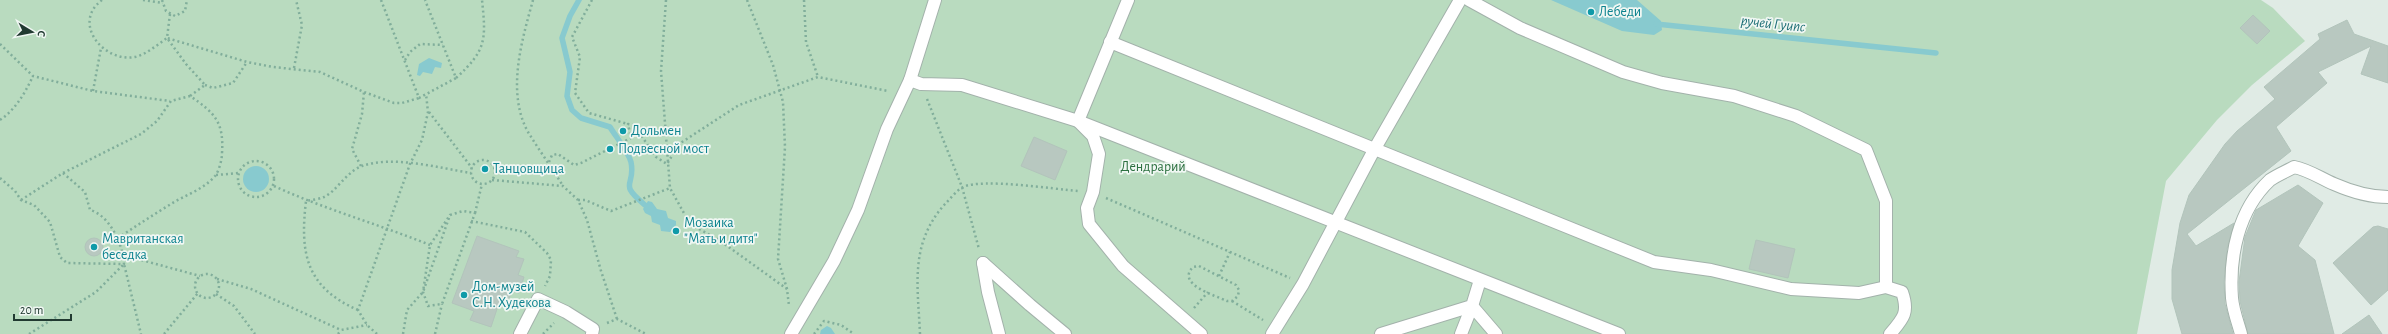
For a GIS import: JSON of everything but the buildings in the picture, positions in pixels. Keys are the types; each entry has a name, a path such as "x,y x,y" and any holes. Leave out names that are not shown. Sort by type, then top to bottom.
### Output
{"lane":[{"path":"791,333 834,261 858,210 902,94 916,82 935,0"},
{"path":"1078,121 1128,0"},
{"path":"1274,331 1303,284 1374,150 1460,0"},
{"path":"1469,0 1520,28 1623,72 1662,83 1741,98 1796,116 1866,150 1886,201 1886,287"},
{"path":"1110,42 1654,262 1711,270 1791,289 1859,293 1886,287 1902,292 1906,303 1903,319 1890,334"},
{"path":"916,82 962,84 1078,121 1619,334"},
{"path":"1078,121 1093,136 1099,154 1093,192 1087,208 1089,224 1123,266 1201,334"},
{"path":"2241,334 2232,300 2232,266 2238,232 2251,203 2271,180 2294,167 2307,170 2334,185 2376,197 2388,197"},
{"path":"983,263 988,292 999,334"},
{"path":"983,263 1030,305 1066,334"},
{"path":"1461,334 1480,280"},
{"path":"520,334 538,298 566,312 592,332"},
{"path":"1381,334 1472,306"},
{"path":"1472,306 1496,334"}],"path":[{"path":"102,0 94,6 90,14 89,24 93,36 101,48 124,58 136,56 167,38 247,62 273,67 294,68 325,73 364,92 394,103 402,103 419,98 456,78 471,64 482,45 485,33 482,0"},
{"path":"143,0 163,1 165,10 170,14 177,16 183,12 187,6 187,0"},
{"path":"294,68 302,25 296,0"},
{"path":"381,0 419,98"},
{"path":"425,0 456,78"},
{"path":"533,0 522,42 518,79 520,106 528,131 563,186 578,200 590,227 601,271 617,319 646,334"},
{"path":"592,0 572,37 580,57 575,93 589,113 634,125 656,157 667,164"},
{"path":"666,0 661,71 670,188 690,224 719,240 787,289"},
{"path":"748,0 773,65 783,102 785,147 778,259 787,289 791,333"},
{"path":"804,0 806,42 818,77"},
{"path":"170,14 167,38 186,64 205,84 212,88 232,83 247,62"},
{"path":"0,44 33,76 93,91 171,101 190,96 205,84"},
{"path":"405,60 410,52 420,44 443,45"},
{"path":"93,91 101,48"},
{"path":"0,120 7,115 23,97 33,76"},
{"path":"667,164 679,144 739,105 780,92 818,77 902,94"},
{"path":"916,82 962,187 983,263"},
{"path":"361,166 352,149 362,114 364,92"},
{"path":"358,310 410,164 422,140 428,112 426,94"},
{"path":"118,238 171,204 205,185 216,175 222,159 223,135 218,120 208,108 190,96"},
{"path":"21,200 64,173 141,134 156,121 171,101"},
{"path":"428,112 472,168"},
{"path":"549,162 552,155 558,154 574,166 581,163 631,138 628,124"},
{"path":"492,180 495,169 489,161 478,161 472,168 471,173 475,181 482,184 492,180 563,186"},
{"path":"216,175 239,173 249,163 262,162 273,172 274,186 264,196 250,197 240,187 239,173"},
{"path":"306,201 325,197 345,177 361,166 399,162 471,173"},
{"path":"64,173 85,192 90,210 97,212 118,238 141,334"},
{"path":"0,178 15,191 21,200 34,205 50,222 57,251 60,257 67,263 124,264"},
{"path":"435,334 442,304 475,213 482,184"},
{"path":"920,334 916,286 922,244 934,217 962,187 989,184 1093,192 1303,284"},
{"path":"274,186 306,201 388,228 430,245"},
{"path":"578,200 585,200 611,211 670,188"},
{"path":"306,201 303,229 306,258 317,280 333,295 358,310 367,325 377,334"},
{"path":"442,304 428,306 423,292 430,245 450,215 463,211 475,213"},
{"path":"403,334 406,310 423,292 450,215"},
{"path":"471,221 524,232 547,253 551,260 550,276 538,298"},
{"path":"1219,276 1230,252"},
{"path":"123,255 200,276 209,274 217,279 251,289 341,330 367,325"},
{"path":"29,334 96,292 124,264"},
{"path":"1232,301 1238,296 1239,290 1236,285 1199,266 1193,267 1189,271 1188,277 1190,283 1227,301 1232,301 1274,331"},
{"path":"200,276 195,284 198,293 208,298 216,294 219,288 217,279"},
{"path":"1184,320 1208,292"},
{"path":"164,334 198,293"},
{"path":"216,294 234,306 255,334"},
{"path":"592,332 617,319"},
{"path":"814,334 824,321 841,325 854,334"},
{"path":"338,334 341,330"}],"green space":[{"name":"Дендрарий","path":"0,0 2261,0 2273,8 2305,41 2252,85 2217,120 2166,181 2137,334 0,334"}],"water":[{"path":"1551,0 1637,0 1661,21 1662,30 1654,35 1622,31"},
{"path":"429,58 442,63 441,68 435,67 432,74 423,72 420,76 417,75 419,64"},
{"path":"256,166 265,170 269,179 265,188 256,192 247,188 243,179 247,170"},
{"path":"648,201 652,202 657,209 666,211 668,218 676,221 676,225 670,232 661,231 660,225 652,222 651,216 645,213 643,209"},
{"path":"827,326 831,328 835,334 820,334 821,330"}],"waterway":[{"path":"579,0 570,16 562,38 570,72 567,96 572,110 581,118 610,127 625,149 631,162 632,170 629,184 630,188 637,198 645,205"},
{"name":"ручей Гуипс","path":"1656,24 1936,53"}],"place":[{"name":"Лебеди","path":"1591,12"},
{"name":"Дольмен","path":"623,131"},
{"name":"Подвесной мост","path":"610,149"},
{"name":"Танцовщица","path":"485,169"},
{"name":"Мозаика \"Мать и дитя\"","path":"676,231"},
{"name":"Мавританская беседка","path":"94,247"},
{"name":"Дом-музей С.Н. Худекова","path":"464,295"}]}
